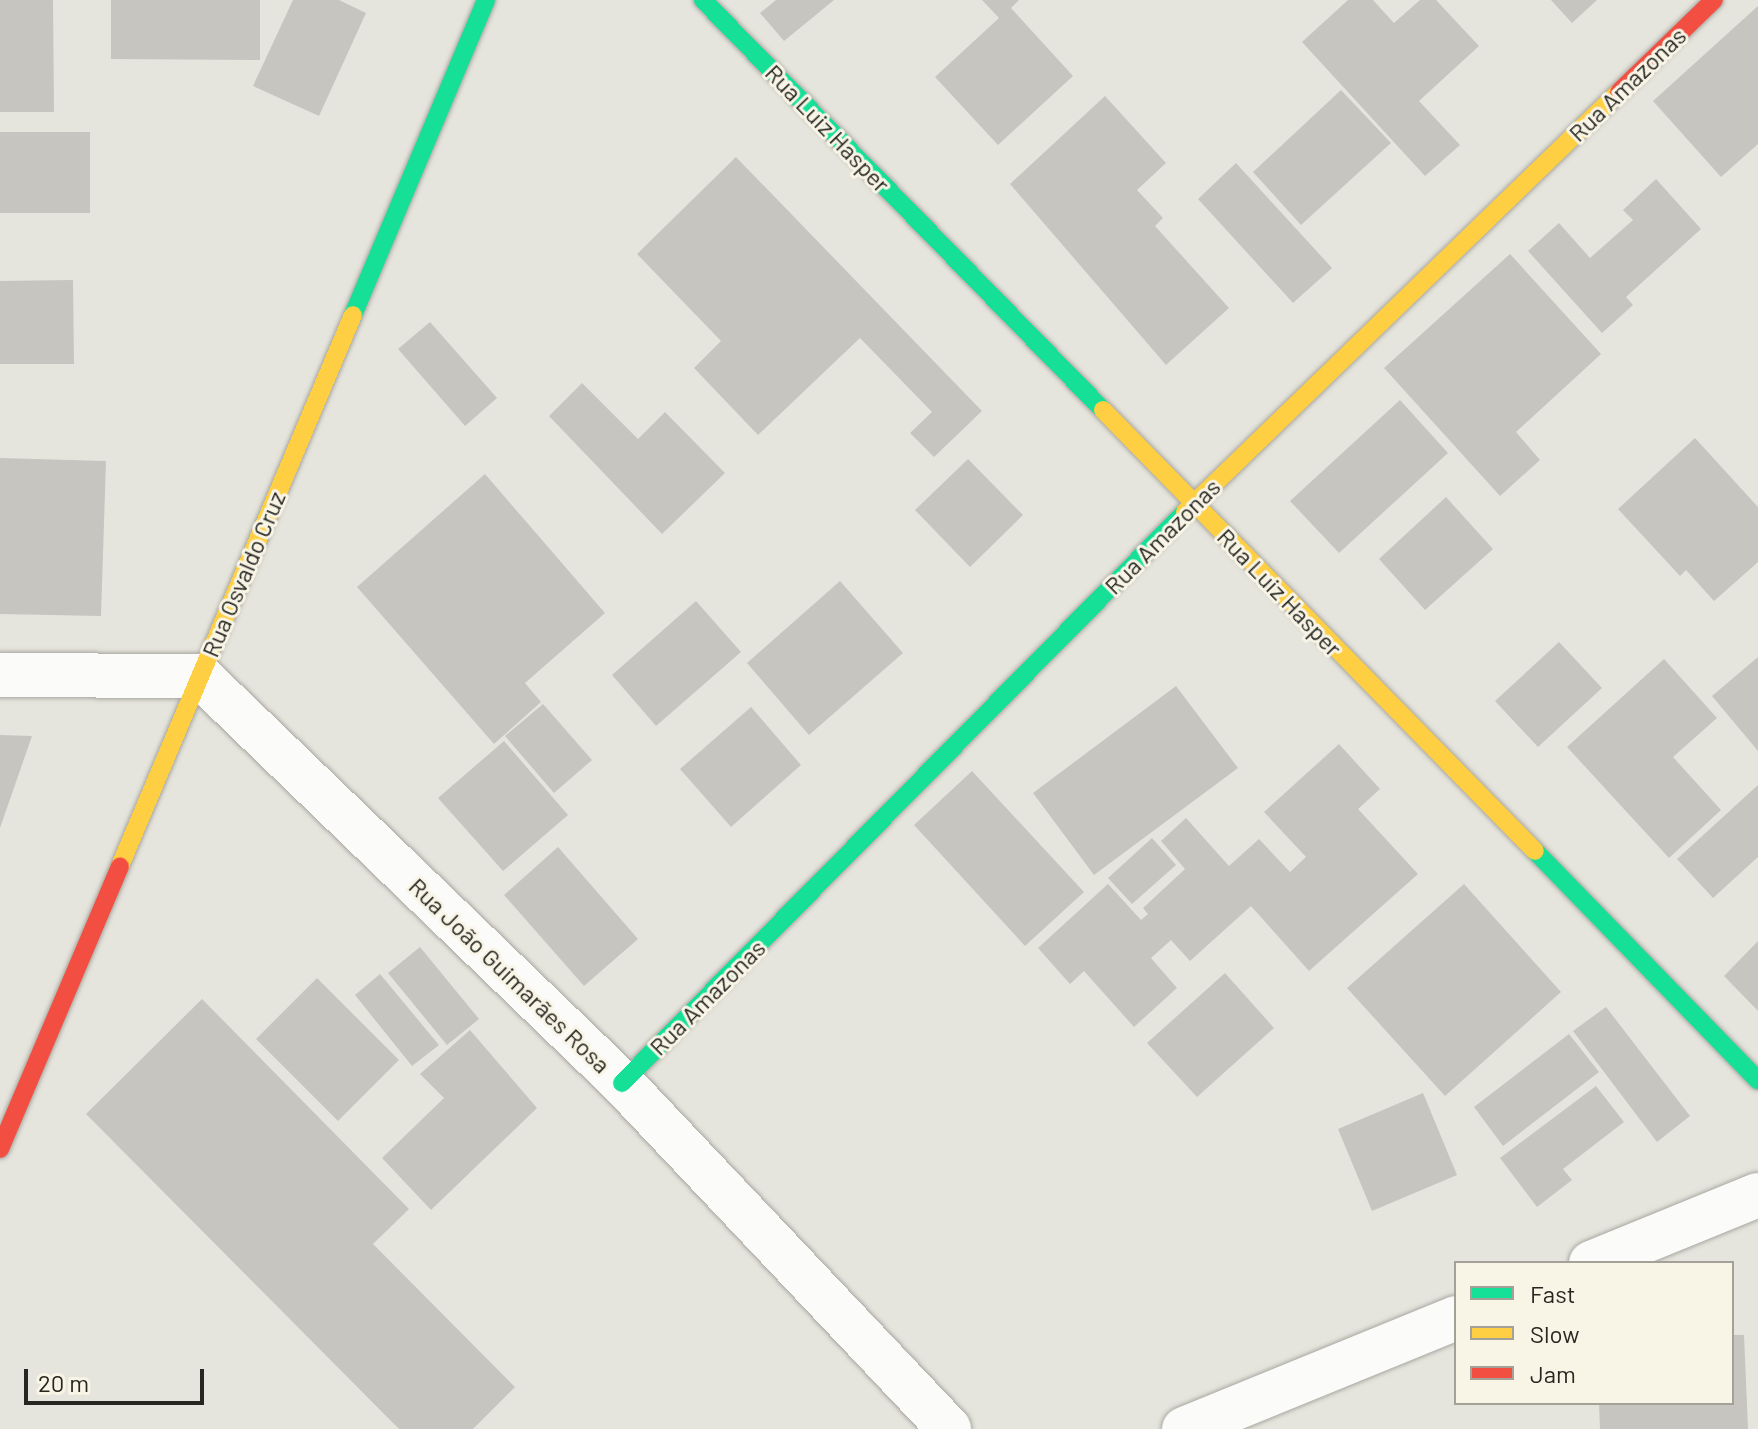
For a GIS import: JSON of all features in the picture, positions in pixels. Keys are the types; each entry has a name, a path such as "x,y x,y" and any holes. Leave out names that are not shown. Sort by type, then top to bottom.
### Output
{"main road":[{"name":"Rua Osvaldo Cruz","path":"0,1149 486,0"},
{"name":"Rua Luiz Hasper","path":"703,0 1758,1080"},
{"name":"Rua Amazonas","path":"622,1083 1194,503 1714,0"}],"street":[{"path":"0,675 200,676"},
{"name":"Rua João Guimarães Rosa","path":"200,676 622,1083 949,1429"},
{"path":"1596,1261 1758,1195"},
{"path":"1184,1429 1454,1319"}],"building":[{"path":"0,0 53,0 54,112 0,112"},
{"path":"111,0 260,0 260,60 111,59"},
{"path":"293,0 339,0 366,13 319,116 253,86"},
{"path":"776,0 834,0 784,41 760,13"},
{"path":"982,0 1019,0 1011,8 1073,76 998,145 935,77 999,18"},
{"path":"1348,0 1373,0 1394,23 1420,0 1436,0 1479,46 1419,101 1460,145 1425,176 1302,42"},
{"path":"1551,0 1597,0 1572,23"},
{"path":"1758,6 1758,144 1721,177 1653,101"},
{"path":"1341,90 1391,143 1301,225 1253,172"},
{"path":"1105,96 1166,163 1137,190 1163,218 1155,226 1229,308 1166,365 1010,184"},
{"path":"0,132 90,132 90,213 0,213"},
{"path":"736,157 982,411 934,457 910,433 932,412 860,338 758,435 694,368 721,341 637,254"},
{"path":"1236,163 1332,268 1293,303 1198,199"},
{"path":"1656,179 1701,229 1626,297 1633,305 1602,333 1528,251 1559,223 1590,258 1633,220 1623,210"},
{"path":"1510,254 1601,354 1516,432 1540,460 1500,496 1384,368"},
{"path":"73,280 74,364 0,364 0,281"},
{"path":"430,322 497,398 465,426 398,349"},
{"path":"582,383 638,439 665,412 725,473 662,534 549,416"},
{"path":"1400,400 1448,453 1339,553 1290,501"},
{"path":"1695,438 1758,507 1758,562 1714,601 1686,570 1680,576 1618,509"},
{"path":"0,458 106,461 101,616 0,614"},
{"path":"968,459 1023,515 970,567 915,510"},
{"path":"485,474 605,613 525,683 541,702 494,744 357,587"},
{"path":"1446,497 1493,549 1425,610 1379,559"},
{"path":"840,581 903,653 809,735 747,663"},
{"path":"696,601 741,652 656,726 612,675"},
{"path":"1559,642 1602,688 1538,747 1495,701"},
{"path":"1758,657 1758,751 1712,696"},
{"path":"1664,659 1717,718 1673,757 1721,810 1669,858 1567,747"},
{"path":"1176,686 1238,768 1094,875 1033,793"},
{"path":"543,704 592,760 554,793 505,736"},
{"path":"751,707 801,765 731,827 680,769"},
{"path":"0,735 32,736 0,828"},
{"path":"504,741 568,815 503,871 438,798"},
{"path":"1339,744 1380,789 1358,809 1418,874 1309,971 1251,906 1190,961 1171,940 1151,958 1177,988 1134,1027 1084,971 1070,984 1038,948 1108,884 1141,920 1148,914 1143,908 1185,869 1161,841 1186,818 1229,866 1259,839 1290,872 1306,857 1264,812"},
{"path":"972,771 1084,892 1025,946 914,825"},
{"path":"1758,785 1758,857 1713,898 1677,859"},
{"path":"1152,838 1176,865 1132,904 1108,878"},
{"path":"558,847 638,939 584,986 504,895"},
{"path":"1464,884 1561,992 1445,1096 1347,988"},
{"path":"1758,941 1758,1011 1724,976"},
{"path":"420,947 479,1019 447,1045 388,973"},
{"path":"1225,973 1274,1028 1197,1097 1147,1043"},
{"path":"380,974 439,1045 412,1066 355,995"},
{"path":"317,978 399,1060 338,1121 256,1039"},
{"path":"202,999 409,1209 373,1244 515,1387 473,1429 399,1429 86,1114"},
{"path":"1606,1007 1690,1116 1657,1142 1573,1031"},
{"path":"470,1030 537,1108 431,1210 382,1158 444,1098 420,1074"},
{"path":"1569,1034 1599,1072 1503,1146 1474,1107"},
{"path":"1596,1086 1624,1122 1563,1169 1572,1180 1537,1207 1500,1158"},
{"path":"1423,1093 1457,1175 1372,1211 1338,1129"},
{"path":"1734,1335 1744,1335 1748,1429 1600,1429 1599,1405 1734,1405"}],"traffic: fast":[{"path":"353,315 486,0"},
{"path":"703,0 1103,410"},
{"path":"622,1083 1185,512"},
{"path":"1535,851 1758,1080"}],"traffic: slow":[{"path":"1185,512 1619,92"},
{"path":"120,866 353,315"},
{"path":"1103,410 1535,851"}],"traffic: jam":[{"path":"1619,92 1714,0"},
{"path":"0,1149 120,866"}]}
